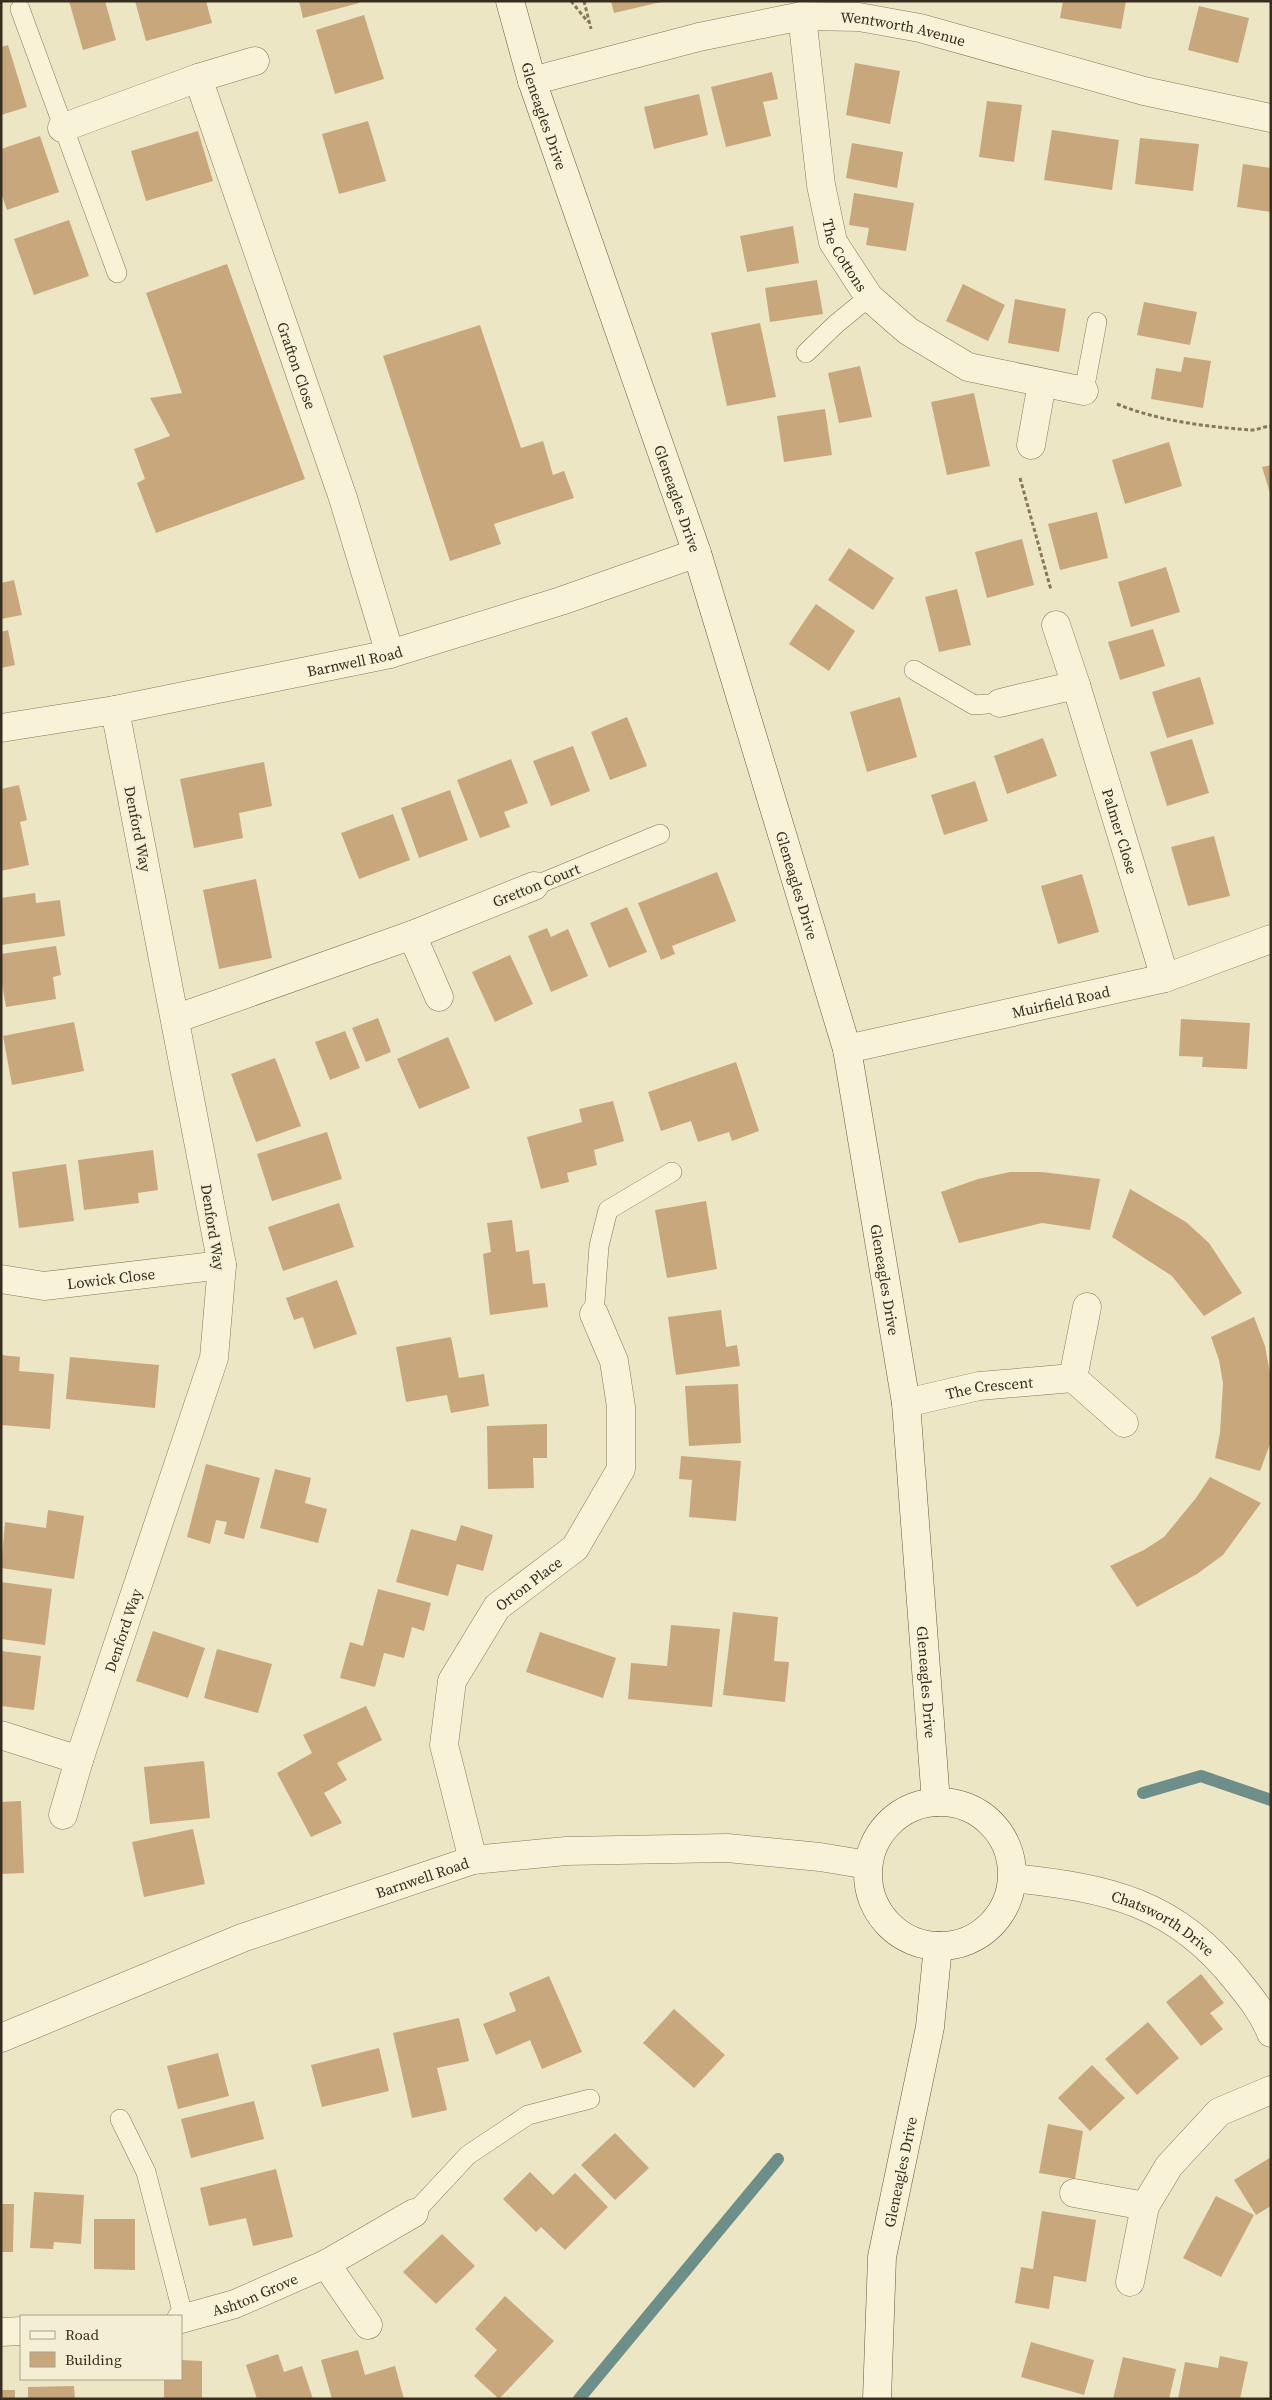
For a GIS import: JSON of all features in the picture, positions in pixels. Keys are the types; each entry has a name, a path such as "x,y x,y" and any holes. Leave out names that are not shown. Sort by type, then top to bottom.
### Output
{"street":[{"name":"Gleneagles Drive","path":"510,1 532,81 697,552 847,1049 906,1403 936,1802"},
{"name":"Wentworth Avenue","path":"532,81 699,37 802,16 859,17 920,28 1144,91 1271,118"},
{"name":"The Cottons","path":"802,16 820,185 832,242 869,297 908,331 968,367 1084,390"},
{"path":"62,128 198,78 255,62"},
{"name":"Grafton Close","path":"198,78 343,498 390,654"},
{"path":"1031,445 1042,383"},
{"name":"Barnwell Road","path":"1,728 115,710 390,654 561,601 697,552"},
{"name":"Palmer Close","path":"1056,625 1076,685 1164,978"},
{"path":"1000,703 1076,685"},
{"name":"Denford Way","path":"62,1815 214,1358 222,1265 115,710"},
{"name":"Gretton Court","path":"175,1019 412,936 534,886"},
{"path":"412,936 439,997"},
{"name":"Muirfield Road","path":"847,1049 1164,978 1271,939"},
{"name":"Lowick Close","path":"1,1278 44,1286 222,1265"},
{"path":"1087,1307 1073,1378 1124,1423"},
{"name":"Orton Place","path":"473,1860 444,1745 452,1681 498,1607 575,1548 621,1468 621,1407 614,1361 594,1314"},
{"name":"The Crescent","path":"906,1403 979,1386 1073,1378"},
{"path":"1,1735 79,1760"},
{"path":"936,1802 960,1804 982,1815 999,1832 1010,1854 1013,1878 1006,1904 990,1927 968,1942 938,1946 911,1941 886,1924 871,1898 868,1865 878,1835 903,1811 936,1802"},
{"name":"Barnwell Road","path":"1,2038 242,1938 473,1860 566,1851 727,1848 820,1857 868,1865"},
{"name":"Chatsworth Drive","path":"1013,1878 1067,1883 1138,1902 1184,1927 1221,1960 1264,2015 1271,2033"},
{"name":"Gleneagles Drive","path":"877,2399 882,2256 930,2027 938,1946"},
{"path":"1130,2282 1145,2206 1169,2166 1219,2112 1271,2090"},
{"path":"1074,2193 1145,2206"},
{"name":"Ashton Grove","path":"183,2319 235,2304 326,2264 414,2213"},
{"path":"326,2264 368,2325"},
{"path":"1,2332 20,2331"}],"lane":[{"path":"20,9 62,128 117,273"},
{"path":"806,353 836,324 869,297"},
{"path":"1084,390 1097,322"},
{"path":"914,670 974,705 1000,703"},
{"name":"Gretton Court","path":"534,886 660,834"},
{"path":"594,1314 598,1246 608,1210 672,1172"},
{"path":"414,2213 468,2155 528,2115 590,2099"},
{"path":"120,2119 146,2172 182,2315"}],"path":[{"path":"571,1 590,25"},
{"path":"1084,390 1133,410 1197,424 1255,430 1271,426"},
{"path":"1031,445 1019,452 1019,473 1054,602 1056,625"}],"building":[{"path":"69,1 105,1 116,40 83,50"},
{"path":"135,1 206,1 212,23 146,41"},
{"path":"299,1 359,1 359,3 303,18"},
{"path":"611,1 661,1 661,2 614,13"},
{"path":"1063,1 1126,1 1121,29 1060,18"},
{"path":"1199,6 1249,18 1238,63 1188,50"},
{"path":"364,15 384,79 335,94 316,30"},
{"path":"8,45 27,107 1,115 1,47"},
{"path":"855,63 900,71 890,124 846,115"},
{"path":"772,72 778,99 763,102 771,136 726,147 711,87"},
{"path":"699,94 708,135 654,149 644,107"},
{"path":"987,101 1022,105 1014,162 979,157"},
{"path":"368,121 386,181 339,194 322,134"},
{"path":"1052,130 1119,140 1112,190 1044,180"},
{"path":"198,131 213,181 146,201 131,151"},
{"path":"40,136 59,192 7,210 1,193 1,149"},
{"path":"1140,138 1199,144 1193,191 1135,184"},
{"path":"852,143 903,152 897,188 846,178"},
{"path":"1243,164 1271,168 1271,212 1237,207"},
{"path":"854,193 914,203 906,251 866,245 869,228 849,225"},
{"path":"69,220 89,276 34,295 14,239"},
{"path":"793,226 799,263 747,272 740,236"},
{"path":"227,264 305,479 156,533 137,483 145,479 134,449 170,436 150,398 182,393 146,293"},
{"path":"817,280 823,314 770,322 765,288"},
{"path":"963,284 1005,305 988,341 946,321"},
{"path":"1015,299 1066,309 1059,352 1008,343"},
{"path":"1144,302 1197,312 1190,345 1137,335"},
{"path":"760,323 776,397 727,406 711,333"},
{"path":"480,325 521,448 543,441 553,475 564,471 574,498 494,524 501,544 450,561 383,356"},
{"path":"1184,357 1211,361 1203,408 1151,399 1156,368 1181,372"},
{"path":"860,366 872,417 839,423 828,373"},
{"path":"974,393 990,466 947,475 931,402"},
{"path":"825,409 832,455 784,462 777,416"},
{"path":"1169,442 1182,486 1125,504 1112,460"},
{"path":"1271,465 1271,493 1270,493 1262,467"},
{"path":"1097,512 1108,558 1060,570 1048,524"},
{"path":"1022,539 1034,585 987,598 975,552"},
{"path":"849,548 894,578 873,610 828,580"},
{"path":"1166,567 1180,612 1131,627 1118,582"},
{"path":"14,580 22,615 1,619 1,583"},
{"path":"957,589 971,645 939,652 925,597"},
{"path":"816,604 855,631 829,671 789,644"},
{"path":"1153,629 1165,666 1120,680 1108,642"},
{"path":"8,630 15,665 1,668 1,632"},
{"path":"1200,677 1214,724 1167,738 1152,692"},
{"path":"900,697 917,757 867,772 850,712"},
{"path":"627,717 647,766 610,780 591,732"},
{"path":"1043,738 1057,776 1007,794 994,756"},
{"path":"1192,739 1209,793 1167,806 1150,752"},
{"path":"573,746 590,791 551,806 533,761"},
{"path":"511,759 528,803 504,812 510,827 480,838 457,780"},
{"path":"264,762 272,806 239,813 243,838 194,848 180,779"},
{"path":"975,781 988,821 944,835 931,795"},
{"path":"19,785 27,820 20,822 29,865 1,871 1,789"},
{"path":"450,790 468,840 419,858 401,808"},
{"path":"393,814 410,860 359,879 341,833"},
{"path":"1214,836 1230,896 1188,906 1171,847"},
{"path":"717,872 736,921 672,946 675,954 661,960 638,903"},
{"path":"1082,874 1099,932 1058,944 1041,886"},
{"path":"256,879 272,958 219,969 203,890"},
{"path":"35,893 36,903 60,900 65,936 1,945 1,898"},
{"path":"627,907 647,952 609,968 590,923"},
{"path":"547,928 551,937 568,929 588,976 551,992 528,936"},
{"path":"56,946 61,975 53,977 56,999 6,1007 1,978 1,954"},
{"path":"510,955 533,1004 495,1022 472,972"},
{"path":"378,1018 391,1052 366,1062 352,1028"},
{"path":"1181,1019 1250,1023 1247,1069 1202,1067 1203,1057 1179,1056"},
{"path":"74,1022 84,1071 12,1085 3,1036"},
{"path":"345,1031 360,1068 330,1080 315,1042"},
{"path":"448,1037 470,1088 419,1109 397,1059"},
{"path":"275,1058 301,1126 256,1142 231,1074"},
{"path":"736,1062 759,1131 732,1141 729,1132 698,1142 691,1121 661,1131 648,1092"},
{"path":"613,1101 624,1141 594,1150 597,1165 567,1173 569,1182 541,1189 527,1137 582,1122 579,1109"},
{"path":"327,1132 342,1179 272,1201 257,1154"},
{"path":"153,1150 158,1190 138,1193 139,1203 84,1210 78,1160"},
{"path":"66,1164 74,1221 19,1228 12,1172"},
{"path":"1010,1172 1042,1172 1100,1179 1090,1230 1042,1223 959,1243 941,1192 978,1179"},
{"path":"1130,1189 1186,1222 1209,1243 1242,1293 1204,1316 1172,1276 1112,1237"},
{"path":"706,1201 717,1269 667,1278 655,1210"},
{"path":"339,1203 354,1247 283,1271 268,1227"},
{"path":"512,1220 516,1252 529,1250 533,1284 545,1283 548,1307 490,1315 483,1254 491,1252 487,1223"},
{"path":"337,1280 357,1334 314,1349 303,1317 294,1320 286,1298"},
{"path":"721,1310 726,1347 737,1345 740,1366 676,1375 668,1317"},
{"path":"1254,1317 1265,1346 1271,1379 1270,1444 1260,1471 1215,1458 1220,1433 1223,1383 1219,1360 1211,1337"},
{"path":"451,1337 459,1378 484,1374 489,1406 451,1413 447,1395 406,1402 396,1347"},
{"path":"1,1355 20,1357 19,1371 54,1374 50,1429 1,1425"},
{"path":"70,1357 159,1365 155,1408 66,1399"},
{"path":"738,1384 741,1443 689,1446 685,1386"},
{"path":"547,1424 547,1458 533,1458 534,1488 488,1489 487,1426"},
{"path":"681,1456 741,1461 736,1521 689,1517 692,1480 679,1479"},
{"path":"206,1464 260,1478 244,1539 224,1534 227,1522 216,1520 210,1544 187,1537"},
{"path":"275,1469 311,1478 305,1503 327,1509 318,1543 260,1528"},
{"path":"1210,1477 1261,1503 1223,1555 1197,1574 1137,1607 1110,1566 1144,1550 1164,1537 1196,1498"},
{"path":"48,1510 84,1516 74,1579 1,1568 5,1522 46,1528"},
{"path":"461,1525 493,1535 483,1571 457,1564 448,1596 396,1582 411,1529 456,1541"},
{"path":"1,1582 52,1589 45,1645 1,1639"},
{"path":"378,1589 431,1603 424,1631 412,1627 404,1658 384,1653 375,1687 340,1678 350,1642 363,1646"},
{"path":"733,1612 778,1617 774,1661 789,1662 785,1702 723,1695"},
{"path":"671,1625 720,1629 712,1707 628,1699 631,1663 667,1666"},
{"path":"153,1631 205,1648 188,1698 136,1681"},
{"path":"540,1632 616,1658 603,1698 526,1672"},
{"path":"217,1649 272,1664 258,1713 204,1698"},
{"path":"1,1651 41,1656 34,1710 1,1706"},
{"path":"366,1706 382,1740 337,1763 347,1780 324,1793 342,1823 311,1837 277,1773 312,1753 303,1735"},
{"path":"204,1761 210,1818 150,1824 144,1767"},
{"path":"21,1801 24,1873 1,1874 1,1802"},
{"path":"193,1829 205,1884 144,1897 132,1842"},
{"path":"1201,1974 1224,2003 1210,2013 1223,2029 1201,2046 1166,2002"},
{"path":"549,1976 582,2052 542,2069 530,2040 496,2055 483,2024 516,2011 509,1993"},
{"path":"674,2009 725,2055 694,2088 643,2043"},
{"path":"459,2018 469,2061 437,2068 447,2110 412,2118 393,2033"},
{"path":"1148,2022 1179,2058 1137,2095 1105,2059"},
{"path":"379,2048 389,2091 322,2107 311,2065"},
{"path":"218,2053 229,2096 178,2109 167,2066"},
{"path":"1092,2065 1125,2098 1090,2131 1058,2098"},
{"path":"254,2101 264,2139 191,2158 181,2119"},
{"path":"1048,2124 1083,2131 1075,2179 1039,2173"},
{"path":"615,2133 649,2168 615,2200 581,2165"},
{"path":"1271,2157 1271,2206 1256,2215 1234,2180"},
{"path":"276,2169 293,2237 253,2246 246,2218 209,2226 200,2188"},
{"path":"530,2172 553,2195 575,2173 608,2207 565,2250 541,2227 536,2232 503,2199"},
{"path":"34,2192 84,2195 81,2244 54,2242 53,2249 30,2248"},
{"path":"1216,2196 1254,2215 1221,2277 1183,2258"},
{"path":"1,2204 14,2204 13,2252 1,2252"},
{"path":"1042,2211 1096,2220 1086,2282 1054,2276 1049,2309 1015,2303 1021,2267 1033,2269"},
{"path":"94,2219 135,2219 135,2270 94,2269"},
{"path":"442,2234 475,2266 436,2304 403,2272"},
{"path":"505,2296 554,2341 499,2399 474,2376 497,2350 475,2329"},
{"path":"1031,2342 1094,2360 1084,2395 1021,2377"},
{"path":"358,2350 365,2375 395,2366 404,2399 332,2399 321,2360"},
{"path":"278,2354 284,2372 302,2366 313,2399 257,2399 246,2365"},
{"path":"1220,2356 1248,2362 1240,2399 1178,2399 1185,2362 1218,2368"},
{"path":"1123,2357 1176,2369 1169,2399 1113,2399"},
{"path":"182,2360 202,2361 202,2399 164,2399 164,2380 182,2380"},
{"path":"74,2386 75,2399 28,2399 28,2387"},
{"path":"1,2390 15,2390 15,2399 1,2399"}],"waterway":[{"path":"1143,1793 1201,1776 1271,1800"},
{"path":"579,2399 778,2159"}]}
